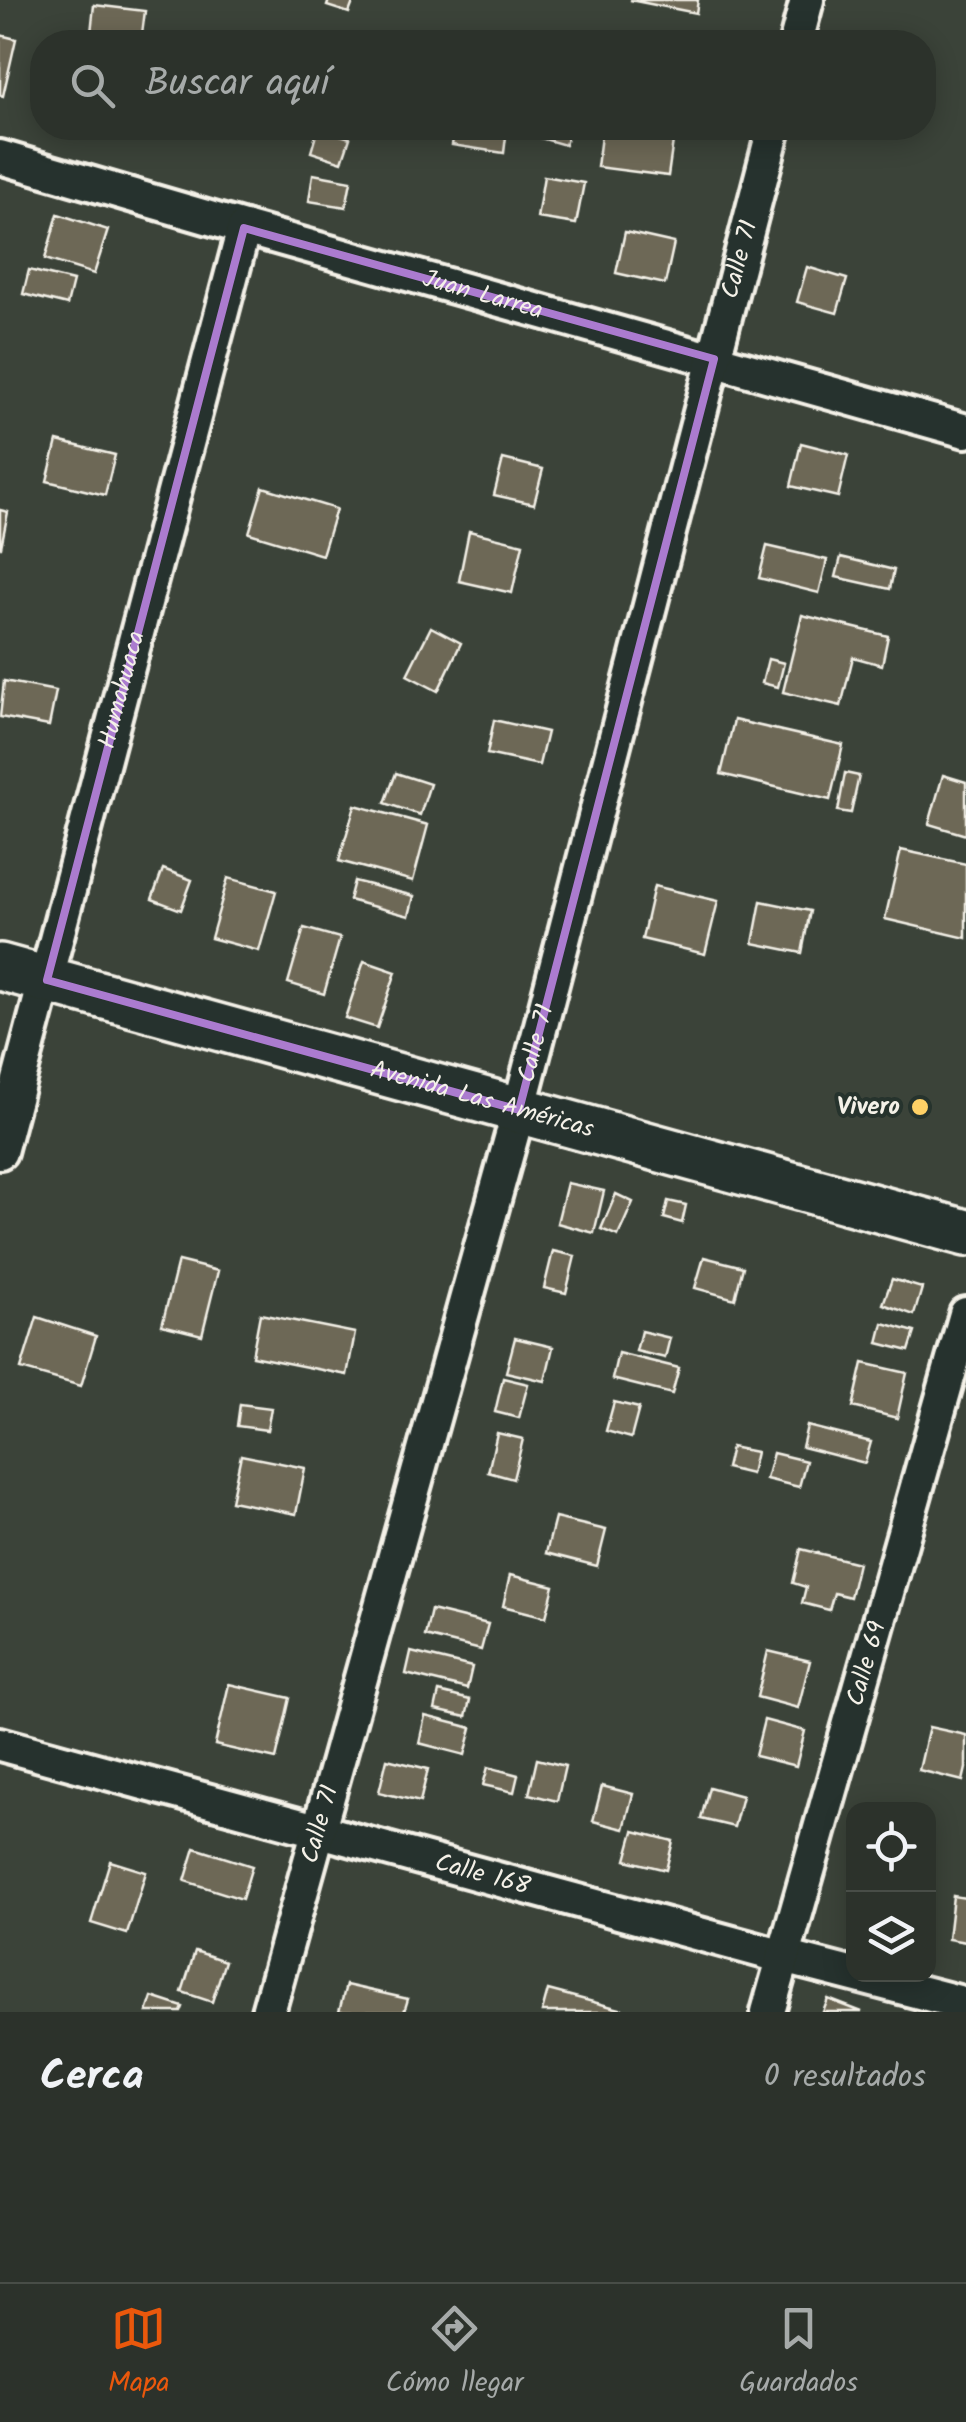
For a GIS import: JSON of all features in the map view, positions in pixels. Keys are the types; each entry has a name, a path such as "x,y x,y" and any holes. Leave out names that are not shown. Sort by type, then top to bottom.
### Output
{"main road":[{"name":"Avenida Las Américas","path":"0,967 966,1232"}],"street":[{"path":"799,30 807,0"},
{"name":"Calle 71","path":"268,2012 519,1110 771,140"},
{"name":"Juan Larrea","path":"0,157 966,432"},
{"name":"Humahuaca","path":"0,1152 244,228"},
{"name":"Calle 69","path":"768,2012 966,1314"},
{"name":"Calle 168","path":"0,1744 966,2004"}],"highlighted area":[{"path":"244,228 714,359 519,1110 47,980"}],"building":[{"path":"329,0 354,0 349,13 327,6"},
{"path":"630,0 698,0 696,13"},
{"path":"94,5 145,11 143,30 91,30"},
{"path":"0,35 16,39 3,96 0,95"},
{"path":"314,140 349,140 342,162 311,152"},
{"path":"453,140 506,140 504,153 452,145"},
{"path":"600,140 673,140 668,176 597,167"},
{"path":"313,174 351,181 346,207 309,201"},
{"path":"544,176 584,183 576,224 537,218"},
{"path":"58,214 108,230 94,274 45,259"},
{"path":"625,232 674,243 665,284 616,273"},
{"path":"807,267 847,279 837,313 797,302"},
{"path":"29,270 73,281 67,305 23,294"},
{"path":"57,441 115,455 105,495 47,481"},
{"path":"801,443 848,455 838,497 791,486"},
{"path":"503,459 543,469 534,504 494,495"},
{"path":"263,487 336,509 322,555 249,533"},
{"path":"0,510 8,512 1,547 0,547"},
{"path":"469,531 523,544 512,593 459,581"},
{"path":"767,546 827,560 819,593 759,578"},
{"path":"841,557 894,570 890,589 836,577"},
{"path":"802,615 888,636 882,665 853,657 841,706 783,692"},
{"path":"431,627 461,643 438,691 407,675"},
{"path":"768,659 784,663 778,687 762,683"},
{"path":"4,681 56,691 49,726 0,717"},
{"path":"494,720 547,732 539,765 487,754"},
{"path":"734,720 843,745 830,800 721,774"},
{"path":"396,773 430,784 420,815 385,803"},
{"path":"845,773 859,776 851,813 838,811"},
{"path":"943,775 966,782 966,835 929,824"},
{"path":"355,805 428,825 413,881 339,861"},
{"path":"901,850 966,864 966,938 885,919"},
{"path":"163,869 192,880 181,910 152,899"},
{"path":"228,878 276,891 259,951 211,938"},
{"path":"354,881 414,896 409,916 349,900"},
{"path":"654,886 718,901 705,954 642,939"},
{"path":"761,901 810,911 802,953 753,943"},
{"path":"304,928 340,938 324,994 288,983"},
{"path":"364,961 396,972 377,1028 345,1018"},
{"path":"567,1183 604,1191 594,1233 557,1223"},
{"path":"616,1194 633,1202 618,1236 601,1229"},
{"path":"668,1201 686,1205 682,1223 664,1218"},
{"path":"553,1251 575,1256 566,1293 544,1288"},
{"path":"704,1257 743,1267 735,1299 695,1288"},
{"path":"178,1261 218,1271 202,1335 162,1325"},
{"path":"892,1279 922,1288 914,1315 883,1304"},
{"path":"260,1314 355,1333 347,1375 252,1356"},
{"path":"37,1317 96,1336 81,1386 21,1369"},
{"path":"883,1323 915,1332 909,1351 878,1343"},
{"path":"641,1331 670,1338 665,1358 636,1351"},
{"path":"515,1338 553,1347 545,1381 506,1372"},
{"path":"618,1353 679,1368 672,1394 612,1379"},
{"path":"863,1363 907,1373 897,1418 853,1407"},
{"path":"503,1378 528,1384 519,1418 495,1412"},
{"path":"614,1402 639,1408 631,1438 606,1431"},
{"path":"240,1404 271,1408 267,1430 237,1426"},
{"path":"807,1426 871,1442 865,1463 802,1447"},
{"path":"497,1433 523,1439 513,1479 488,1472"},
{"path":"731,1447 756,1452 751,1474 726,1468"},
{"path":"773,1453 806,1461 799,1487 766,1479"},
{"path":"241,1455 305,1468 296,1514 231,1501"},
{"path":"555,1518 606,1530 597,1566 546,1553"},
{"path":"801,1549 858,1563 850,1597 834,1593 829,1610 802,1603 806,1587 793,1583"},
{"path":"510,1575 554,1586 546,1617 503,1606"},
{"path":"431,1610 488,1624 481,1650 425,1636"},
{"path":"768,1651 810,1661 798,1708 757,1697"},
{"path":"411,1652 472,1667 467,1689 406,1674"},
{"path":"229,1684 290,1698 276,1759 215,1745"},
{"path":"439,1692 470,1700 466,1717 435,1710"},
{"path":"425,1716 472,1728 465,1755 419,1743"},
{"path":"764,1720 805,1731 796,1766 755,1756"},
{"path":"929,1727 966,1735 963,1781 919,1770"},
{"path":"387,1759 428,1769 420,1802 379,1792"},
{"path":"537,1759 565,1766 557,1801 529,1794"},
{"path":"488,1767 518,1775 514,1792 483,1785"},
{"path":"602,1786 633,1794 624,1829 593,1821"},
{"path":"709,1787 742,1796 734,1827 701,1819"},
{"path":"634,1831 673,1841 666,1870 626,1860"},
{"path":"195,1848 252,1866 242,1899 185,1881"},
{"path":"110,1861 146,1872 127,1934 91,1923"},
{"path":"953,1896 966,1898 966,1942 948,1939"},
{"path":"195,1951 225,1961 212,2002 182,1992"},
{"path":"346,1985 408,1999 404,2012 339,2012"},
{"path":"548,1990 631,2012 542,2012"},
{"path":"152,1997 183,2007 181,2012 147,2012"},
{"path":"828,1999 862,2012 823,2012"}],"place":[{"name":"Vivero","path":"920,1107"}]}
